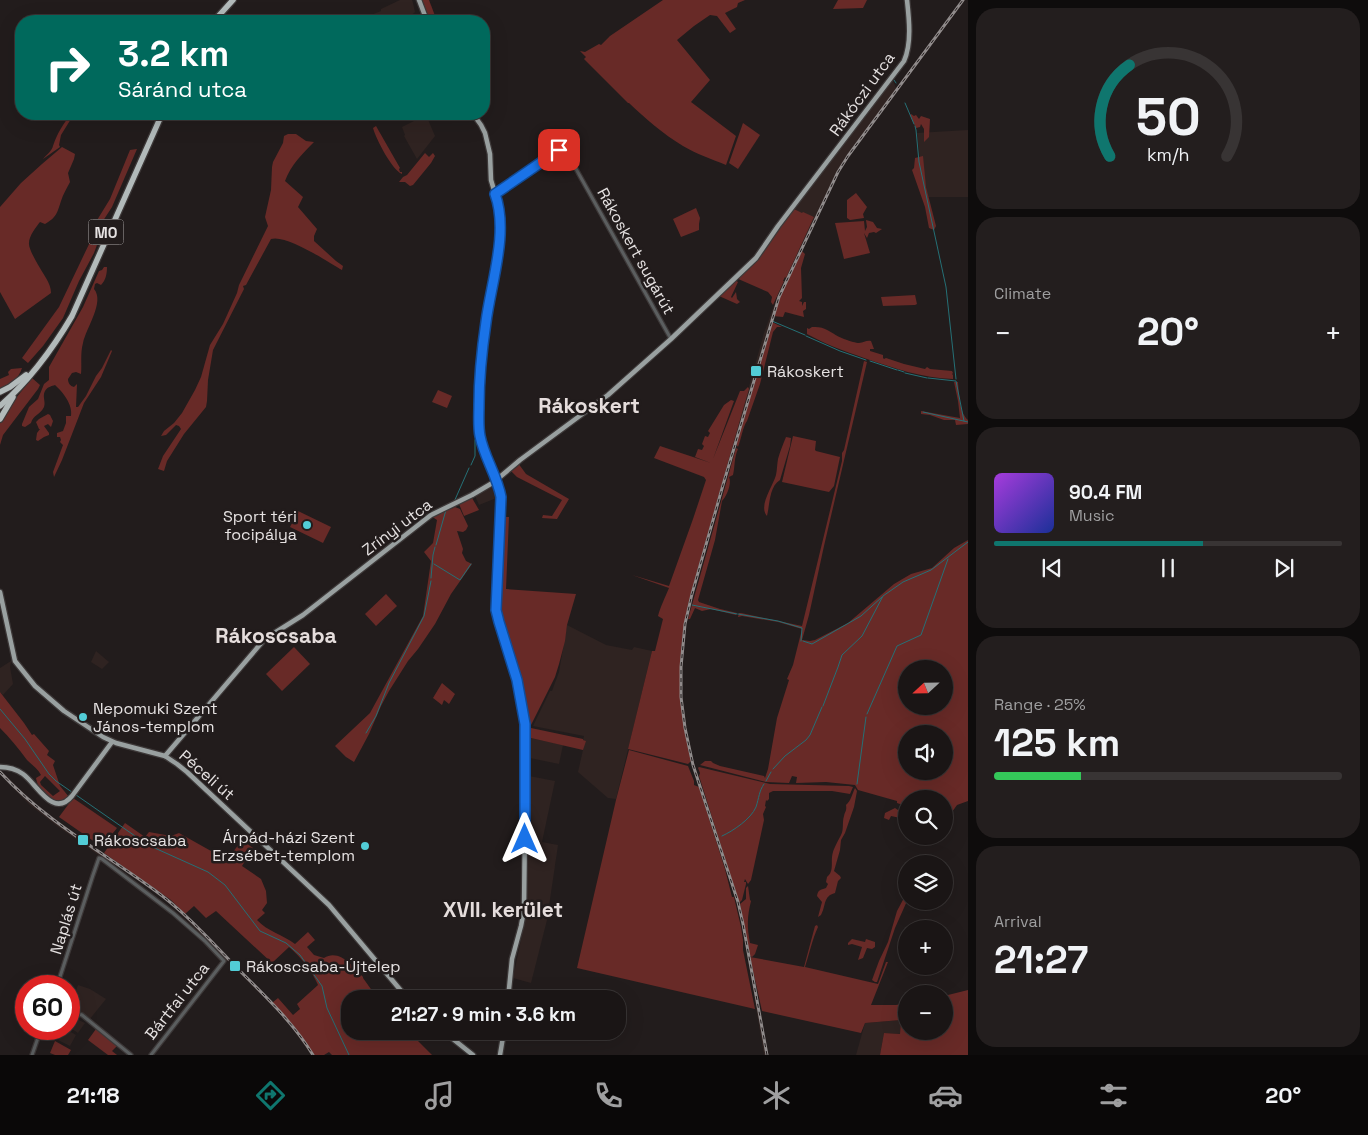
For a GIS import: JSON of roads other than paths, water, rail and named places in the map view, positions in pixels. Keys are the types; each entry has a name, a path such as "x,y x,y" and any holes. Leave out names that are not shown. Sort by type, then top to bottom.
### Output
{"highway":[{"path":"216,15 229,1"},
{"path":"218,15 229,1"},
{"name":"M0","path":"35,368 72,306 155,120"},
{"name":"M0","path":"0,401 27,377 55,344 77,305 159,120"},
{"path":"0,392 27,377"},
{"name":"M0","path":"0,406 21,386 27,377"},
{"path":"0,419 21,386"}],"main road":[{"path":"419,0 425,15"},
{"name":"Rákóczi utca","path":"710,302 756,258 905,59 910,26 907,0"},
{"path":"477,120 485,133 490,154 490,178 500,210 500,238 486,320 480,377 479,420 481,439 501,500 496,610 517,680 526,730 524,910 512,960 509,990"},
{"name":"Zrínyi utca","path":"165,756 263,641 303,615 431,515 446,506 472,495 496,480 608,395 710,302"},
{"name":"Péceli út","path":"0,592 14,660 35,686 79,722 112,742 165,756 191,775 330,905 400,990"},
{"path":"0,767 22,773 46,798 60,804 67,801 74,794 112,742"},
{"path":"455,1040 474,1055"},
{"path":"500,1055 502,1040"}],"street":[{"name":"Rákoskert sugárút","path":"495,194 559,150 564,150 568,154 671,339"},
{"name":"Bártfai utca","path":"99,858 110,864 173,913 205,941 224,961 151,1055"},
{"name":"Naplás út","path":"61,975 99,858"},
{"path":"80,1015 131,1055"},
{"path":"32,1055 38,1040"}],"waterway":[{"path":"905,103 914,124"},
{"path":"915,126 919,162 946,287 956,379"},
{"path":"771,325 772,321 805,335"},
{"path":"806,336 866,360"},
{"path":"870,361 897,370"},
{"path":"898,370 904,372"},
{"path":"905,373 927,378"},
{"path":"928,378 956,381 964,421"},
{"path":"923,412 968,422"},
{"path":"471,465 475,456 475,440 478,434"},
{"path":"454,502 469,468"},
{"path":"436,545 446,510"},
{"path":"823,706 842,655 862,636 883,596 903,582 931,570 968,542"},
{"path":"431,578 435,547"},
{"path":"867,714 897,646 921,635 948,559"},
{"path":"434,564 460,580 471,564"},
{"path":"366,733 376,716 389,683 424,616 431,581"},
{"path":"803,641 812,644 861,616 882,597"},
{"path":"692,605 737,614"},
{"path":"738,614 778,621 802,628 801,641"},
{"path":"773,769 810,735 822,707"},
{"path":"0,709 56,781 148,845 208,872 225,885 260,931 286,943 300,955 322,986 327,1008 349,1055"},
{"path":"857,784 866,717"},
{"path":"766,781 771,772"},
{"path":"722,836 736,828 750,816 756,807 764,784"}],"railway":[{"path":"767,1055 738,902 693,765 685,728 681,697 681,667 685,624 723,485 779,297 838,172 963,0"},
{"path":"0,772 54,820 153,889 186,916 277,1009 313,1055"}],"place":[{"name":"Rákoskert","path":"756,371"},
{"name":"Sport téri focipálya","path":"307,525"},
{"name":"Nepomuki Szent János-templom","path":"83,717"},
{"name":"Rákoscsaba","path":"83,840"},
{"name":"Árpád-házi Szent Erzsébet-templom","path":"365,846"},
{"name":"Rákoscsaba-Újtelep","path":"235,966"}],"district":[{"name":"Rákoskert","path":"589,405"},
{"name":"Rákoscsaba","path":"276,635"},
{"name":"XVII. kerület","path":"503,909"}]}
